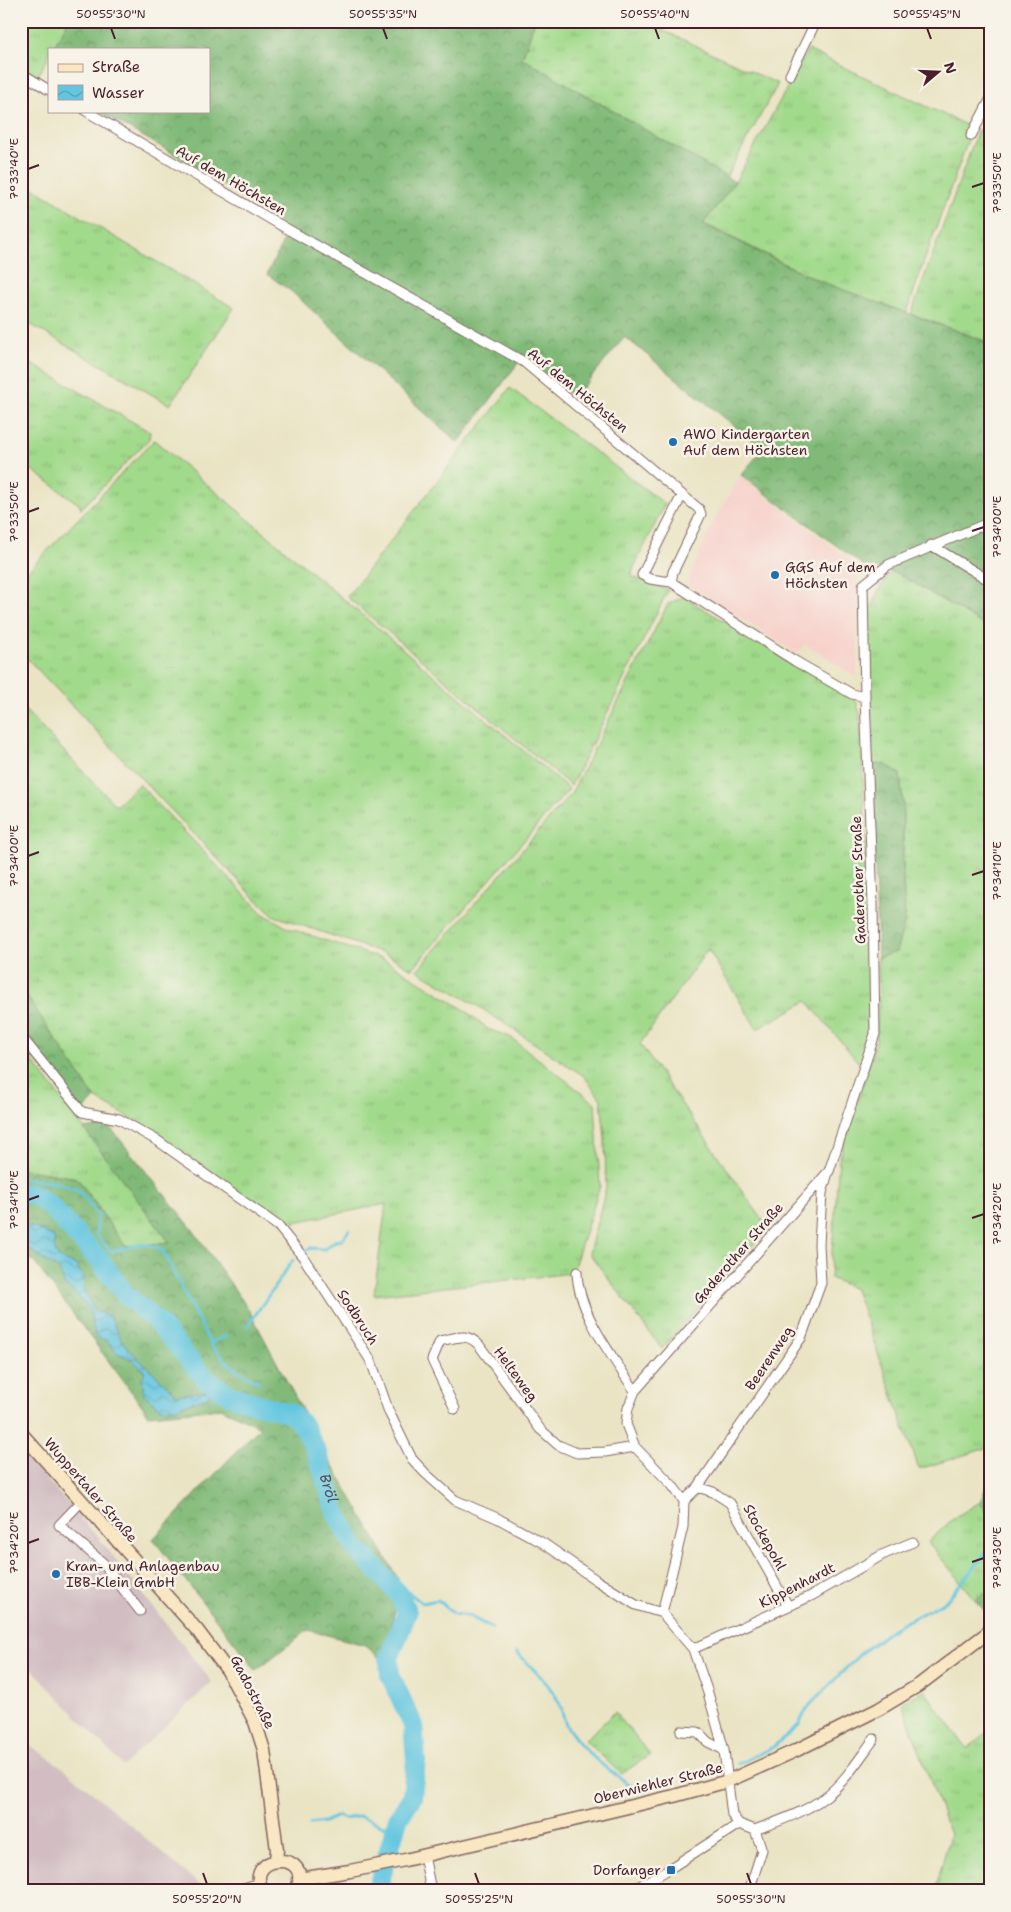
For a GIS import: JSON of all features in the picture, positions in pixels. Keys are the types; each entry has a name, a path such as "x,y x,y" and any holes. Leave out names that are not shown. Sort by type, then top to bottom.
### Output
{"main road":[{"name":"Wuppertaler Straße","path":"21,1433 138,1566"},
{"name":"Gadostraße","path":"138,1566 197,1630 228,1670 255,1722 264,1750 268,1771 277,1850 276,1860"},
{"name":"Oberwiehler Straße","path":"297,1885 674,1796 728,1781 880,1708 920,1685 990,1631"},
{"path":"262,1887 262,1871 265,1866 276,1860 287,1861 296,1868 297,1885"}],"street":[{"path":"790,74 816,21"},
{"path":"21,73 48,89"},
{"path":"971,136 990,100"},
{"name":"Auf dem Höchsten","path":"88,112 289,230 524,362 699,509 701,514 673,572 671,582"},
{"path":"682,495 642,575 650,579 671,582 803,665 852,694 865,697"},
{"path":"931,545 990,522"},
{"path":"931,545 990,581"},
{"name":"Gaderother Straße","path":"684,1501 672,1485 635,1446 626,1424 628,1408 635,1391 829,1171 875,1034 874,905 862,585 888,565 931,545"},
{"name":"Sodbruch","path":"21,1036 82,1112 119,1119 158,1141 278,1226 303,1257 371,1361 389,1412 412,1459 425,1474 455,1500 497,1518 543,1543 596,1580 636,1604 662,1613"},
{"name":"Beerenweg","path":"698,1487 801,1338 821,1283 819,1244 822,1193 829,1171"},
{"path":"578,1272 578,1286 582,1302 595,1327 635,1391"},
{"name":"Helteweg","path":"455,1409 432,1360 440,1341 463,1336 472,1339 479,1346 540,1429 558,1445 577,1453 605,1452 635,1446"},
{"path":"698,1487 684,1501 683,1527 662,1613 693,1649 724,1750 732,1815 738,1824 755,1830 797,1813 824,1797 843,1780 874,1739"},
{"name":"Stockepohl","path":"698,1487 713,1492 730,1503 788,1606"},
{"path":"81,1502 59,1525 103,1564 140,1611"},
{"name":"Kippenhardt","path":"693,1649 811,1596 882,1555 913,1542"},
{"path":"681,1731 698,1732 708,1742 724,1750"},
{"path":"631,1891 738,1824"},
{"path":"749,1891 762,1850 755,1830"},
{"path":"424,1855 432,1891"},
{"path":"233,1891 262,1887"}],"shaded area":[{"name":"GGS Auf dem Höchsten","path":"740,476 859,567 857,677 805,644 797,654 687,583 712,525"},
{"path":"21,1450 101,1541 212,1682 123,1766 21,1657"},
{"path":"21,1739 65,1769 207,1891 21,1891"}],"green space":[{"path":"21,21 68,21 54,48 48,48 48,58 37,77 21,66"},
{"path":"68,21 535,21 522,58 735,182 703,224 819,281 990,343 990,631 984,625 897,573 864,566 741,475 763,449 625,337 574,398 524,355 458,443 292,292 267,274 289,230 190,163 100,112 210,112 210,48 54,48"},
{"path":"535,21 643,21 778,84 726,177 522,58"},
{"path":"808,50 972,128 907,313 819,281 703,223 735,182"},
{"path":"978,130 990,130 990,343 911,314"},
{"path":"21,181 234,308 170,405 21,319"},
{"path":"21,358 150,432 149,439 81,509 80,505 21,462"},
{"path":"510,388 665,504 631,576 668,590 571,786 347,597"},
{"path":"154,440 569,789 412,969 386,954 275,916 255,898 21,652 21,578"},
{"path":"891,572 897,573 984,625 990,631 990,1447 919,1469 855,1289 830,1278 839,1159 876,1042 879,988 878,958 905,922 903,804 900,774 886,765 872,764 867,626 875,597"},
{"path":"684,597 856,701 860,713 870,963 870,1012 866,1045 862,1061 858,1062 807,1001 757,1029 708,949 640,1044 768,1228 662,1349 589,1253 606,1188 605,1139 601,1099 584,1076 481,1008 417,970 571,794 668,604"},
{"path":"21,706 116,806 139,784 262,913 288,928 385,960 462,1008 488,1029 510,1037 595,1103 600,1186 572,1273 374,1295 386,1204 285,1224 146,1127 95,1098 21,988"},
{"path":"872,764 886,765 900,774 903,804 905,922 896,952 878,958"},
{"path":"21,988 95,1098 82,1112 21,1044"},
{"path":"21,1046 171,1242 125,1246 77,1178 21,1169"},
{"path":"109,1126 193,1230 249,1310 317,1438 401,1584 383,1661 365,1645 308,1630 256,1670 153,1539 260,1427 221,1408 149,1415 34,1262 21,1255 21,1169 77,1178 125,1246 170,1243 84,1129"},
{"path":"990,1477 990,1517 980,1502"},
{"path":"980,1502 990,1517 990,1589 975,1600 928,1542 954,1518"},
{"path":"990,1589 990,1617 975,1600"},
{"path":"924,1690 967,1749 990,1730 990,1891 935,1891 950,1835 902,1703"},
{"path":"615,1712 650,1755 621,1774 585,1740"}],"water":[{"path":"21,1225 35,1228 54,1237 55,1251 59,1258 76,1265 83,1277 84,1290 95,1311 110,1316 120,1338 130,1351 177,1395 208,1391 210,1396 176,1409 160,1408 144,1394 142,1378 145,1372 133,1360 117,1353 107,1341 95,1336 90,1312 83,1301 65,1286 59,1269 42,1259 21,1242"}],"waterway":[{"path":"21,1178 58,1183 78,1190 98,1215 97,1236 111,1251 137,1245 150,1245 163,1251 210,1343 228,1335"},
{"name":"Bröl","path":"21,1194 33,1194 49,1205 102,1263 125,1294 156,1321 206,1379 231,1396 290,1413 303,1425 317,1453 337,1514 355,1547 399,1594 407,1613 389,1658 390,1675 413,1725 416,1760 412,1797 398,1819 377,1891"},
{"path":"307,1250 310,1248 325,1249 335,1241 342,1240 349,1230"},
{"path":"247,1327 293,1260"},
{"path":"210,1343 232,1366 260,1382"},
{"path":"738,1764 773,1747 799,1725 807,1708 860,1654 894,1628 946,1601 990,1548"},
{"path":"396,1592 407,1591 422,1603 438,1600 454,1614 469,1616 492,1628"},
{"path":"517,1652 551,1689 559,1703 566,1725 575,1738 601,1764 641,1792"},
{"path":"310,1824 324,1822 338,1816 344,1819 361,1816 383,1826 396,1828"}],"place":[{"name":"AWO Kindergarten Auf dem Höchsten","path":"673,442"},
{"name":"GGS Auf dem Höchsten","path":"775,575"},
{"name":"Kran- und Anlagenbau IBB-Klein GmbH","path":"56,1574"},
{"name":"Dorfanger","path":"671,1870"}]}
